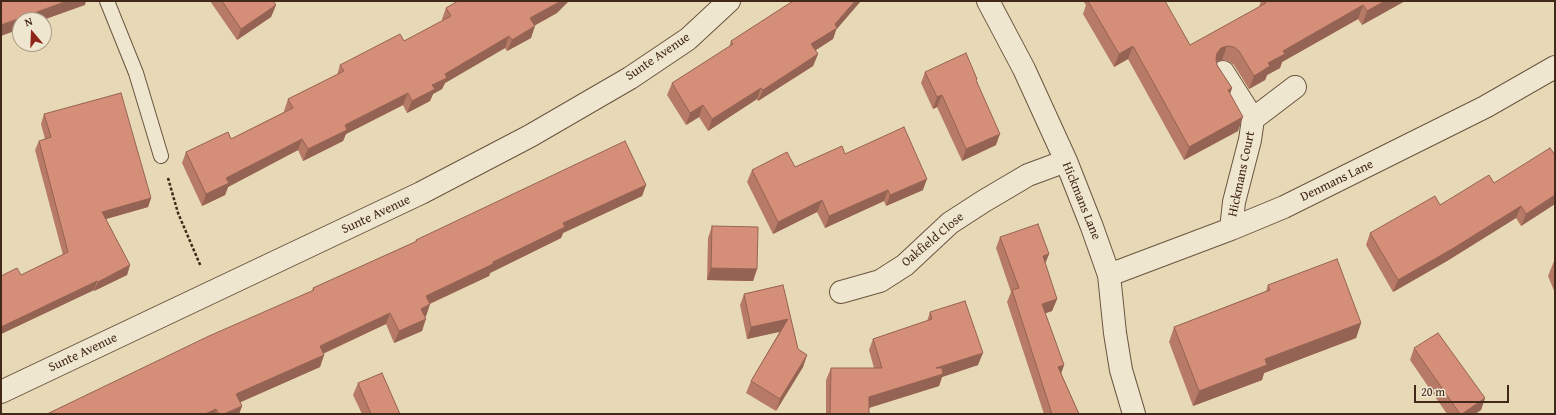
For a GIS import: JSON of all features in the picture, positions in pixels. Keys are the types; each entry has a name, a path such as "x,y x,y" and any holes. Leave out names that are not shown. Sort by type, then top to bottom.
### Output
{"street":[{"name":"Sunte Avenue","path":"1,392 421,193 530,136 630,78 688,39 729,1"},
{"name":"Hickmans Lane","path":"988,1 1024,69 1066,161 1092,226 1109,275 1115,333 1121,370 1134,414"},
{"name":"Denmans Lane","path":"1109,275 1284,207 1485,107 1555,67"},
{"name":"Hickmans Court","path":"1223,72 1253,119 1250,140 1234,202 1230,229"},
{"name":"Hickmans Court","path":"1253,119 1295,87"},
{"name":"Oakfield Close","path":"841,292 880,281 905,265 950,223 984,201 1028,175 1066,161"}],"lane":[{"path":"107,1 136,73 161,156"}],"path":[{"path":"161,156 178,213 210,294"}],"building":[{"path":"1,1 67,1 37,12 12,12 12,21 1,25"},
{"path":"222,1 273,1 276,5 241,29"},
{"path":"458,1 561,1 530,18 535,26 512,40 509,36 445,74 447,78 432,85 435,89 412,101 408,93 345,125 347,130 308,149 302,139 226,178 229,183 206,194 186,152 228,132 231,139 293,108 288,99 344,71 340,65 400,34 404,41 451,16 446,8"},
{"path":"793,1 855,1 835,24 837,28 811,44 818,54 763,90 761,88 712,119 703,105 690,113 672,83 733,44 731,41"},
{"path":"1088,1 1165,1 1190,45 1266,3 1265,1 1385,1 1367,11 1363,5 1283,51 1285,54 1268,63 1270,66 1254,76 1239,51 1234,47 1227,46 1221,48 1217,53 1217,65 1232,88 1228,90 1243,117 1189,147 1133,46 1119,54"},
{"path":"966,53 977,79 976,80 1000,134 966,149 942,95 937,97 925,72"},
{"path":"121,93 151,198 102,212 130,265 98,282 97,281 1,327 1,276 17,268 21,275 68,252 39,141 51,137 44,114"},
{"path":"904,127 927,179 890,195 888,190 829,216 822,200 778,222 752,170 787,152 795,167 842,146 845,154"},
{"path":"625,141 646,185 563,223 565,227 426,296 430,304 421,309 426,319 399,331 390,313 320,346 324,355 236,394 242,406 224,414 219,414 216,409 205,414 47,414 209,336 314,290 313,288 417,241 416,240"},
{"path":"1550,148 1555,155 1555,195 1526,214 1521,206 1452,249 1398,280 1370,233 1435,196 1440,205 1489,175 1494,183"},
{"path":"1038,224 1049,254 1043,256 1057,299 1042,304 1064,365 1058,367 1079,414 1052,414 1012,290 1019,288 1000,237"},
{"path":"712,226 758,227 757,269 711,268"},
{"path":"1337,259 1361,323 1265,359 1267,365 1199,391 1174,327 1270,290 1268,285"},
{"path":"783,285 798,349 807,355 780,399 751,381 788,319 751,327 744,294"},
{"path":"965,301 983,353 936,368 942,368 943,374 869,397 869,414 830,414 831,368 882,368 873,339 932,319 930,312"},
{"path":"1438,333 1485,398 1462,414 1460,414 1414,348"},
{"path":"382,373 400,414 371,414 358,383"}]}
